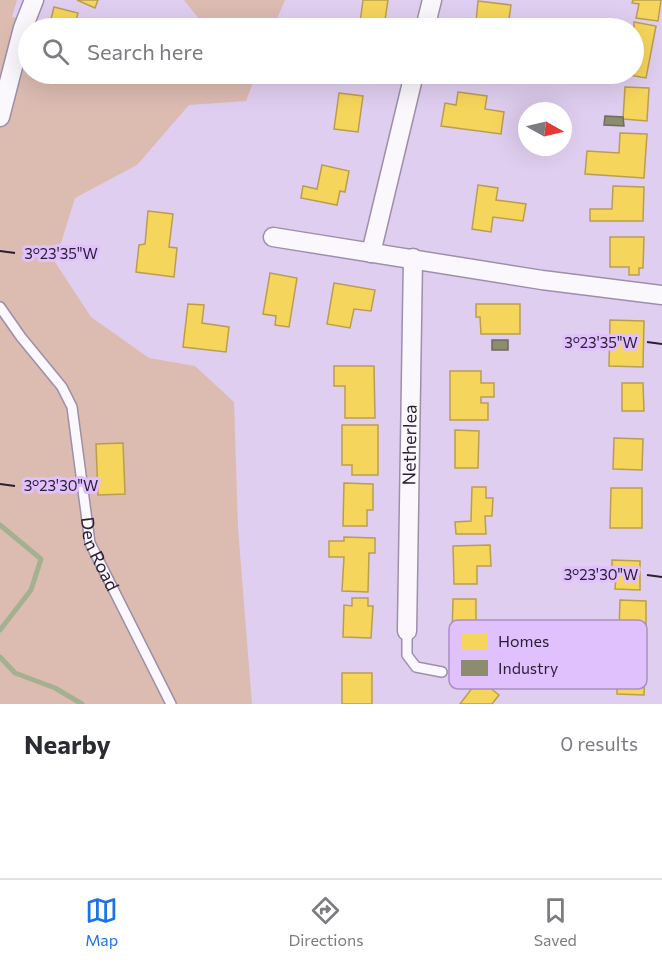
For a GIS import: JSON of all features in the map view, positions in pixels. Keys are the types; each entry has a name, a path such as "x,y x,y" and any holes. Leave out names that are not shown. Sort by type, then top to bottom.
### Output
{"street":[{"path":"27,18 34,0"},
{"path":"428,18 432,0"},
{"path":"0,117 18,47"},
{"path":"371,253 412,84"},
{"path":"273,237 542,280 662,296"},
{"name":"Netherlea","path":"407,631 413,258"}],"lane":[{"name":"Den Road","path":"0,307 62,387 72,406 90,543 171,704"},
{"path":"407,631 407,655 416,667 442,672"}],"shaded area":[{"path":"0,0 17,0 12,17 18,18 18,84 252,84 246,101 189,105 137,165 75,198 55,262 91,317 149,358 195,366 234,402 238,528 252,704 0,704"},
{"path":"184,0 285,0 277,18 198,18"}],"building: Homes":[{"path":"77,0 98,0 95,8"},
{"path":"363,0 388,0 385,18 361,18"},
{"path":"633,0 661,0 658,21 636,18 639,4 632,3"},
{"path":"478,1 511,5 509,18 476,18"},
{"path":"54,7 78,13 77,18 51,18"},
{"path":"644,24 656,26 646,78 644,78"},
{"path":"625,87 649,88 647,121 623,119"},
{"path":"458,92 487,96 485,109 504,112 501,134 441,126 445,103 456,105"},
{"path":"339,93 363,96 358,132 334,129"},
{"path":"620,133 647,134 644,178 585,174 587,151 619,153"},
{"path":"322,165 349,171 345,192 340,191 337,205 301,198 303,186 317,189"},
{"path":"478,185 498,188 496,200 526,204 523,221 493,217 491,232 472,229"},
{"path":"613,186 644,187 643,221 590,221 590,209 612,209"},
{"path":"148,211 173,214 169,247 177,248 174,277 136,272 139,245 145,244"},
{"path":"610,237 644,237 643,268 639,268 639,275 629,275 629,267 610,267"},
{"path":"270,273 297,278 289,327 275,325 276,316 263,314"},
{"path":"334,283 375,290 371,311 354,309 350,328 327,324"},
{"path":"188,304 204,305 202,323 229,327 226,352 183,347"},
{"path":"476,304 520,304 520,334 481,334 480,317 476,317"},
{"path":"610,320 644,321 643,367 609,366"},
{"path":"334,366 374,366 375,418 345,418 345,386 334,386"},
{"path":"450,371 481,371 481,383 494,383 494,397 481,397 481,403 488,403 488,420 450,420"},
{"path":"622,383 643,383 644,411 622,411"},
{"path":"342,425 378,425 378,475 352,475 352,465 342,465"},
{"path":"455,430 479,431 478,468 455,468"},
{"path":"614,438 643,439 642,470 613,469"},
{"path":"123,443 125,494 98,495 96,444"},
{"path":"344,483 373,484 373,510 367,510 367,526 343,526"},
{"path":"472,487 486,487 486,498 493,498 492,516 485,516 486,534 456,534 455,522 471,521"},
{"path":"611,488 642,488 642,528 610,528"},
{"path":"344,537 375,538 375,553 369,553 368,592 342,591 344,557 329,557 329,541 344,541"},
{"path":"490,545 491,566 477,566 477,584 454,584 453,546"},
{"path":"612,560 640,561 640,590 615,589 616,576 612,576"},
{"path":"352,598 368,598 368,606 373,606 371,638 343,637 344,605 352,606"},
{"path":"453,599 476,599 476,620 452,620"},
{"path":"620,600 646,601 646,620 619,620"},
{"path":"342,673 372,673 372,704 342,704"},
{"path":"471,689 492,689 499,695 492,704 460,704"},
{"path":"617,689 644,689 644,695 617,694"}],"building: Industry":[{"path":"605,116 623,117 624,126 604,125"},
{"path":"492,340 508,340 508,350 492,350"}],"waterway":[{"path":"0,525 41,559 31,590 0,630"},
{"path":"0,657 15,673 55,688 82,704"}]}
